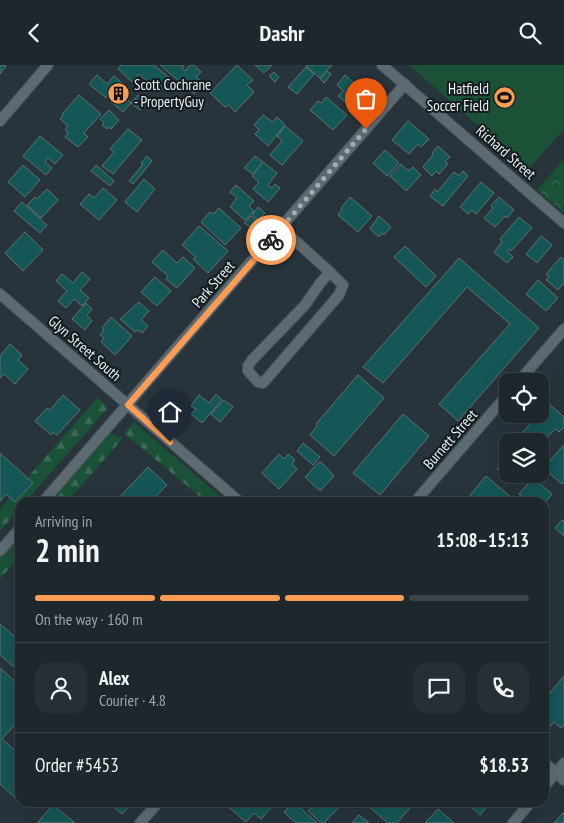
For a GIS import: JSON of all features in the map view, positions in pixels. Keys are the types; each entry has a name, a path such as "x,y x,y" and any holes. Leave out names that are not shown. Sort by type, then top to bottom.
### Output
{"street":[{"path":"0,121 48,65"},
{"name":"Richard Street","path":"382,65 564,223"},
{"name":"Park Street","path":"47,497 405,84"},
{"path":"281,228 330,272 343,285 339,295 263,383 258,382 248,371 248,366 305,305 330,272"},
{"name":"Glyn Street South","path":"0,294 234,497"},
{"path":"526,373 564,329"},
{"name":"Burnett Street","path":"419,497 499,405"},
{"path":"0,551 15,534"},
{"path":"549,781 564,763"},
{"path":"549,767 564,780"},
{"path":"140,823 154,807"},
{"path":"513,823 527,807"}],"green space":[{"name":"Hatfield Soccer Field","path":"409,65 564,65 564,129 528,170"},
{"path":"564,159 564,213 537,190"},
{"path":"98,397 108,408 29,497 15,497 15,514 0,531 0,509"},
{"path":"134,422 221,497 200,497 124,433"},
{"path":"110,433 123,438 71,497 54,497"},
{"path":"15,541 15,562 0,579 0,558"}],"building":[{"path":"0,65 6,66 0,74"},
{"path":"121,65 154,65 171,79 160,92 139,74 132,82 118,69"},
{"path":"160,65 184,65 182,68 185,71 190,65 194,65 201,72 196,77 203,83 194,94"},
{"path":"237,65 253,80 247,85 254,92 235,112 229,105 225,107 210,93"},
{"path":"255,65 272,65 264,73"},
{"path":"332,65 320,78 306,66"},
{"path":"306,67 314,74 297,94 288,87"},
{"path":"327,71 331,74 324,83 320,79"},
{"path":"274,72 279,77 275,82 269,76"},
{"name":"Scott Cochrane - PropertyGuy","path":"97,75 107,84 114,76 128,88 122,95 131,103 123,112 111,102 116,97 111,92 106,98 89,84"},
{"path":"345,75 363,91 350,106 338,96 343,91 337,85"},
{"path":"79,95 101,114 84,133 88,137 78,147 65,137 68,133 65,130 68,126 60,119 63,116 62,114"},
{"path":"138,95 147,103 140,110 131,103"},
{"path":"326,97 347,115 333,130 310,110 318,101 321,103"},
{"path":"109,110 119,120 111,129 108,127 107,129 102,125 104,123 100,119"},
{"path":"263,115 273,122 277,117 285,125 268,146 255,134 259,130 254,125"},
{"path":"408,121 429,139 421,147 418,144 409,154 392,140"},
{"path":"285,126 303,141 282,165 270,155 282,141 277,136"},
{"path":"128,129 142,140 113,174 102,166 114,152 110,149"},
{"path":"40,136 63,155 55,164 48,158 45,162 52,168 46,175 23,156"},
{"path":"438,146 450,157 445,162 448,164 439,174 436,171 432,176 423,167"},
{"path":"385,150 399,163 387,176 373,163"},
{"path":"147,156 152,161 133,184 129,181"},
{"path":"255,156 263,162 253,174 244,168"},
{"path":"263,162 277,173 268,185 272,188 275,184 280,188 268,202 253,189 259,182 252,176"},
{"path":"401,164 407,170 413,167 421,175 406,191 390,176"},
{"path":"23,165 40,180 25,197 8,182"},
{"path":"96,165 114,181 110,186 91,171"},
{"path":"463,171 468,176 443,206 430,196 435,189 437,192 454,172 459,176"},
{"path":"144,179 155,189 137,212 125,202"},
{"path":"481,182 494,193 476,214 471,210 468,214 460,207"},
{"path":"236,185 254,201 249,206 254,211 245,220 230,207 237,198 230,192"},
{"path":"103,188 117,200 99,220 80,204 89,194 94,198"},
{"path":"47,189 58,200 41,218 27,205 35,197 37,199"},
{"path":"350,197 372,216 358,232 338,215"},
{"path":"499,197 514,210 507,218 505,216 495,227 484,218 493,208 491,206"},
{"path":"22,202 47,225 40,233 14,211"},
{"path":"258,207 265,213 258,220 252,215"},
{"path":"219,208 241,228 225,245 201,222 210,212 213,214"},
{"path":"251,216 257,221 251,228 244,223"},
{"path":"379,216 391,227 384,235 382,233 379,237 370,229"},
{"path":"519,217 532,228 511,251 509,249 507,251 513,257 507,263 494,252 502,242 500,239"},
{"path":"199,226 228,251 208,273 193,259 196,257 182,245"},
{"path":"25,232 43,250 23,271 5,253"},
{"path":"541,236 552,245 537,263 526,254"},
{"path":"405,246 436,276 426,287 394,257"},
{"path":"163,250 177,263 183,257 195,268 177,288 166,279 168,276 152,262"},
{"path":"561,257 564,260 564,283 558,290 546,280 549,276 546,274"},
{"path":"459,258 539,328 458,421 439,404 510,324 467,287 383,383 363,367"},
{"path":"82,272 90,279 80,290 89,298 82,306 74,299 66,308 58,301 67,291 56,281 62,274 73,283"},
{"path":"155,277 171,291 157,306 141,292"},
{"path":"538,280 558,298 546,311 526,294"},
{"path":"139,302 149,311 141,320 148,326 142,333 138,330 135,332 120,319"},
{"path":"86,303 92,309 87,315 92,321 85,330 72,319"},
{"path":"111,317 132,336 115,355 101,342 104,338 100,335 104,330 102,328"},
{"path":"10,344 22,355 18,360 28,369 15,384 4,374 0,378 0,356"},
{"path":"358,375 384,398 334,456 310,435 317,426 316,424"},
{"path":"216,394 222,400 202,423 191,414 196,409 191,406 199,395 209,403"},
{"path":"63,395 80,410 57,435 53,432 51,435 35,421 47,408 50,410"},
{"path":"224,400 233,407 220,422 211,414"},
{"path":"549,404 564,417 564,427 559,432 555,429 549,435 549,433 522,433 531,423 549,423"},
{"path":"403,414 429,436 380,495 353,473"},
{"path":"303,443 320,457 313,465 297,451"},
{"path":"564,445 564,482 562,484 549,473 549,461"},
{"path":"0,453 33,483 20,497 15,497 15,502 6,494 0,501"},
{"path":"279,454 284,459 288,454 295,460 292,464 297,469 279,489 262,473"},
{"path":"319,462 334,476 320,491 305,477"},
{"path":"148,467 167,485 156,497 120,497"},
{"path":"486,476 511,497 472,497 470,495"},
{"path":"529,483 539,483 552,494 549,498 522,497 519,494"},
{"path":"562,520 564,521 564,536 555,528"},
{"path":"0,624 15,637 15,668 0,655"},
{"path":"0,668 15,682 15,725 2,739 15,751 15,798 0,784"},
{"path":"564,676 564,725 561,728 554,722 551,726 549,724 549,694"},
{"path":"51,807 55,807 75,823 37,823"},
{"path":"113,807 128,807 122,814"},
{"path":"228,807 271,808 261,819 254,813 246,822"},
{"path":"289,807 299,807 317,823 296,823 284,812"},
{"path":"312,807 339,807 324,823 321,823 308,811"},
{"path":"369,807 411,807 397,823 388,823"},
{"path":"471,807 487,807 480,815"},
{"path":"438,809 454,823 425,823"},
{"path":"564,812 564,823 554,823"},
{"path":"359,815 369,823 352,823"}],"way so far":[{"path":"271,240 366,129"}],"place":[{"name":"Scott Cochrane - PropertyGuy","path":"118,93"},
{"name":"Hatfield Soccer Field","path":"505,97"}],"route":[{"path":"170,442 128,405 271,240"}]}
